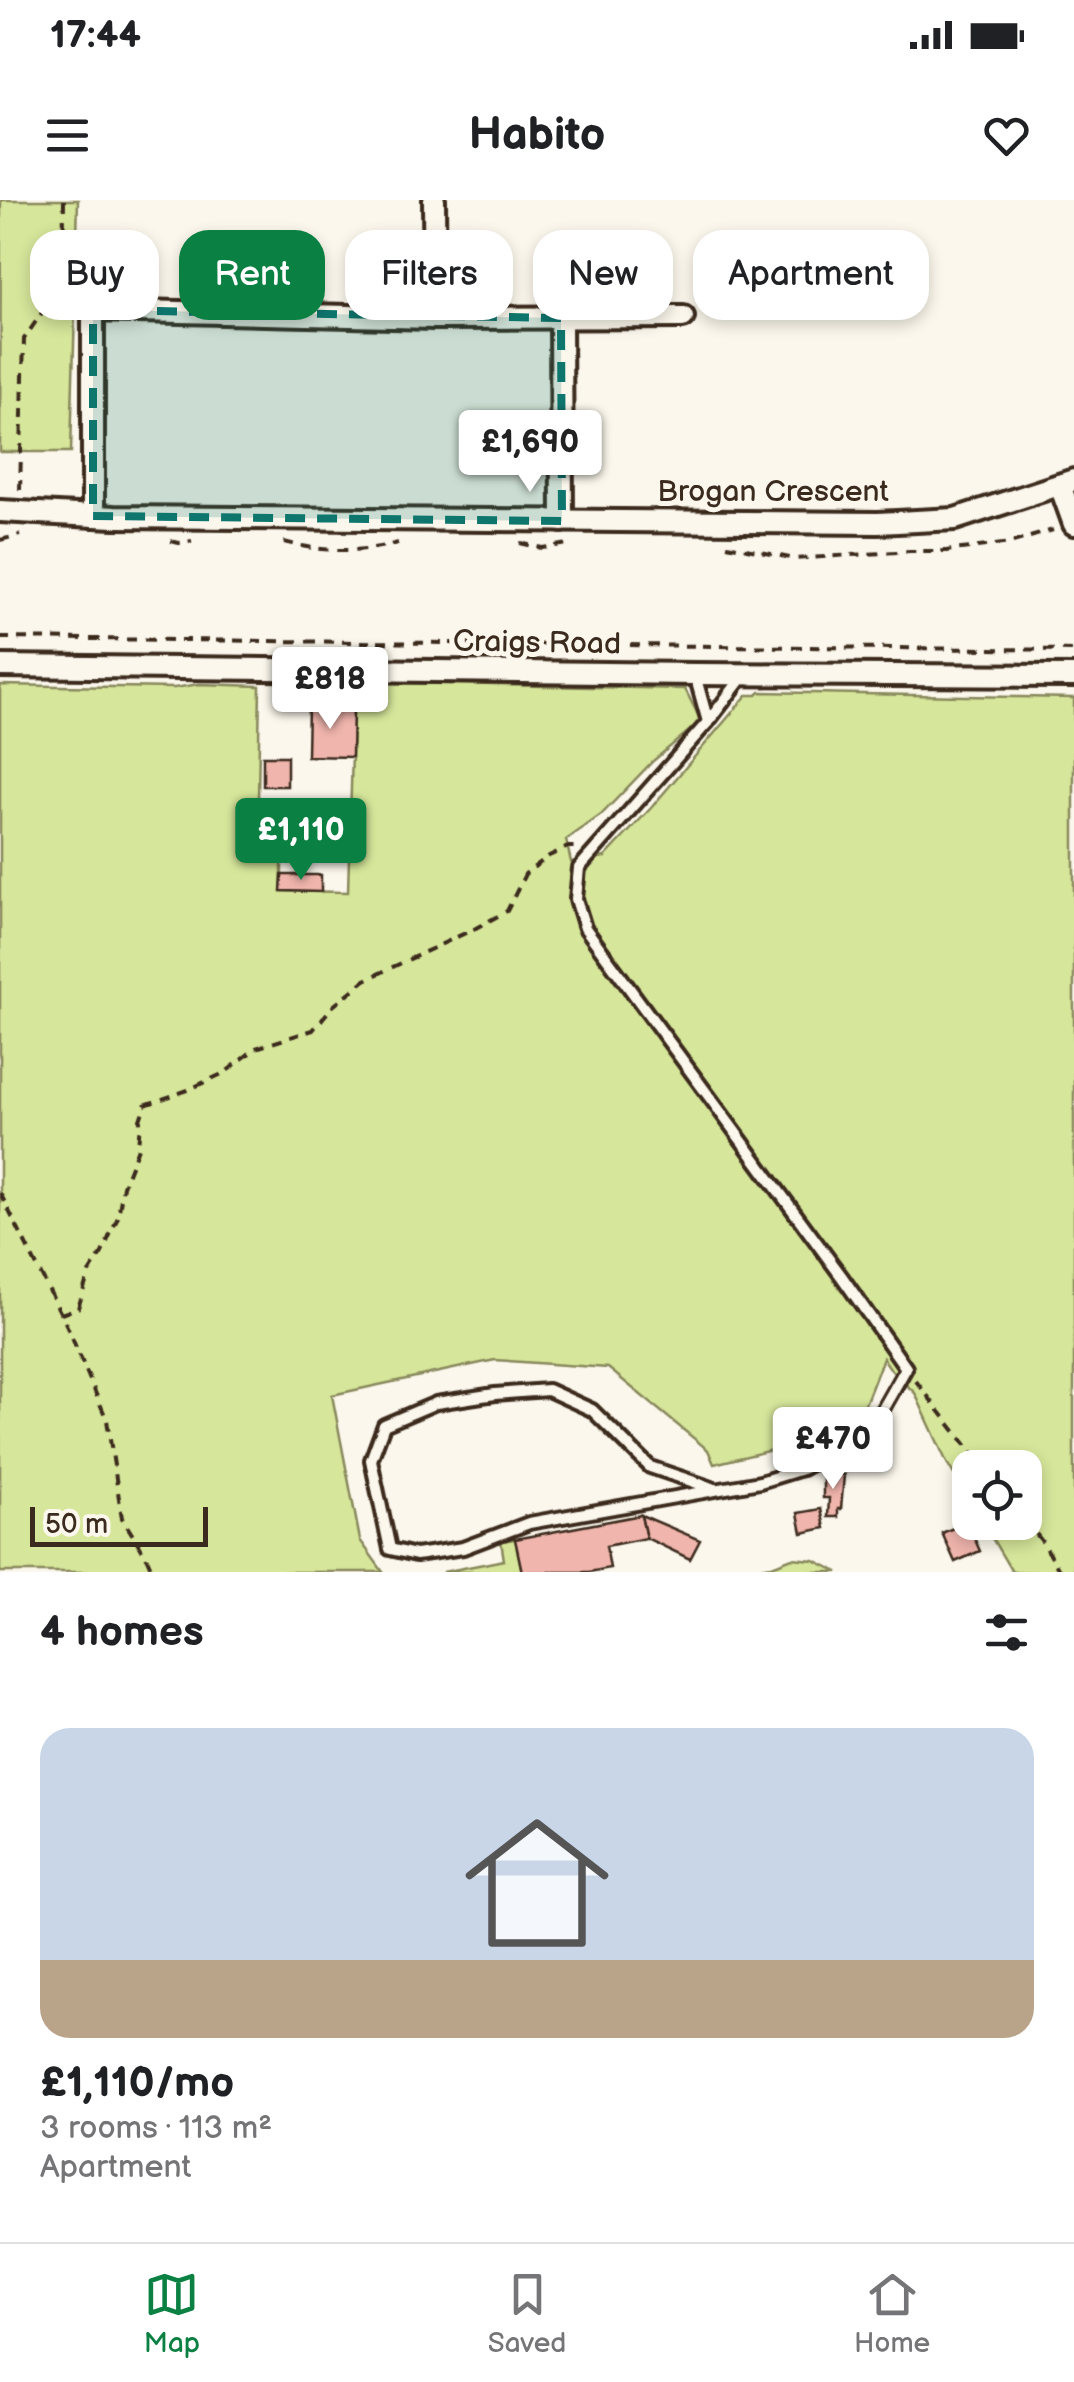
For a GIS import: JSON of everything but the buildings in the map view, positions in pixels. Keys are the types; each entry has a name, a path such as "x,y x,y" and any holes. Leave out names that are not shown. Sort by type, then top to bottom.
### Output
{"street":[{"path":"434,200 434,230"},
{"path":"159,312 345,316"},
{"path":"673,317 683,317"},
{"path":"92,516 93,320"},
{"path":"561,320 562,520"},
{"path":"1067,482 1074,524"},
{"name":"Brogan Crescent","path":"10,511 92,516 878,523 955,518 1067,482"},
{"name":"Craigs Road","path":"0,666 1074,676"}],"lane":[{"path":"695,674 708,722"},
{"path":"715,1489 650,1467 592,1410 548,1390 436,1403 384,1425 370,1460 390,1549 416,1555 464,1548 529,1523 760,1482 802,1470 876,1421 906,1368 585,928 576,900 579,868 708,722 744,674"}],"path":[{"path":"64,200 64,230"},
{"path":"10,511 24,339 37,320"},
{"path":"0,638 1074,650"},
{"path":"61,1314 78,1308 89,1273 118,1217 146,1105 226,1072 256,1048 314,1030 332,1007 365,980 507,911 525,874 549,856 568,848 600,844"},
{"path":"0,1193 61,1314 107,1420 122,1518 153,1572"},
{"path":"906,1368 970,1450"},
{"path":"1041,1540 1060,1572"}],"highlighted area":[{"path":"93,310 561,318 562,521 93,516"}],"green space":[{"path":"1,200 78,200 77,230 30,230 30,320 75,320 71,452 0,452"},
{"path":"354,682 685,689 701,721 653,761 601,815 566,840 571,862 605,857 747,695 760,692 1074,698 1074,1572 1012,1572 993,1540 1042,1540 1042,1450 952,1450 952,1471 915,1393 883,1358 860,1417 788,1446 714,1464 708,1450 608,1368 495,1360 332,1395 360,1540 383,1572 0,1572 0,685 260,686 257,853 282,854 282,891 348,892"},
{"path":"515,1539 522,1572 443,1572 504,1560 501,1541"},
{"path":"792,1558 814,1560 838,1572 721,1572 772,1566"}]}
